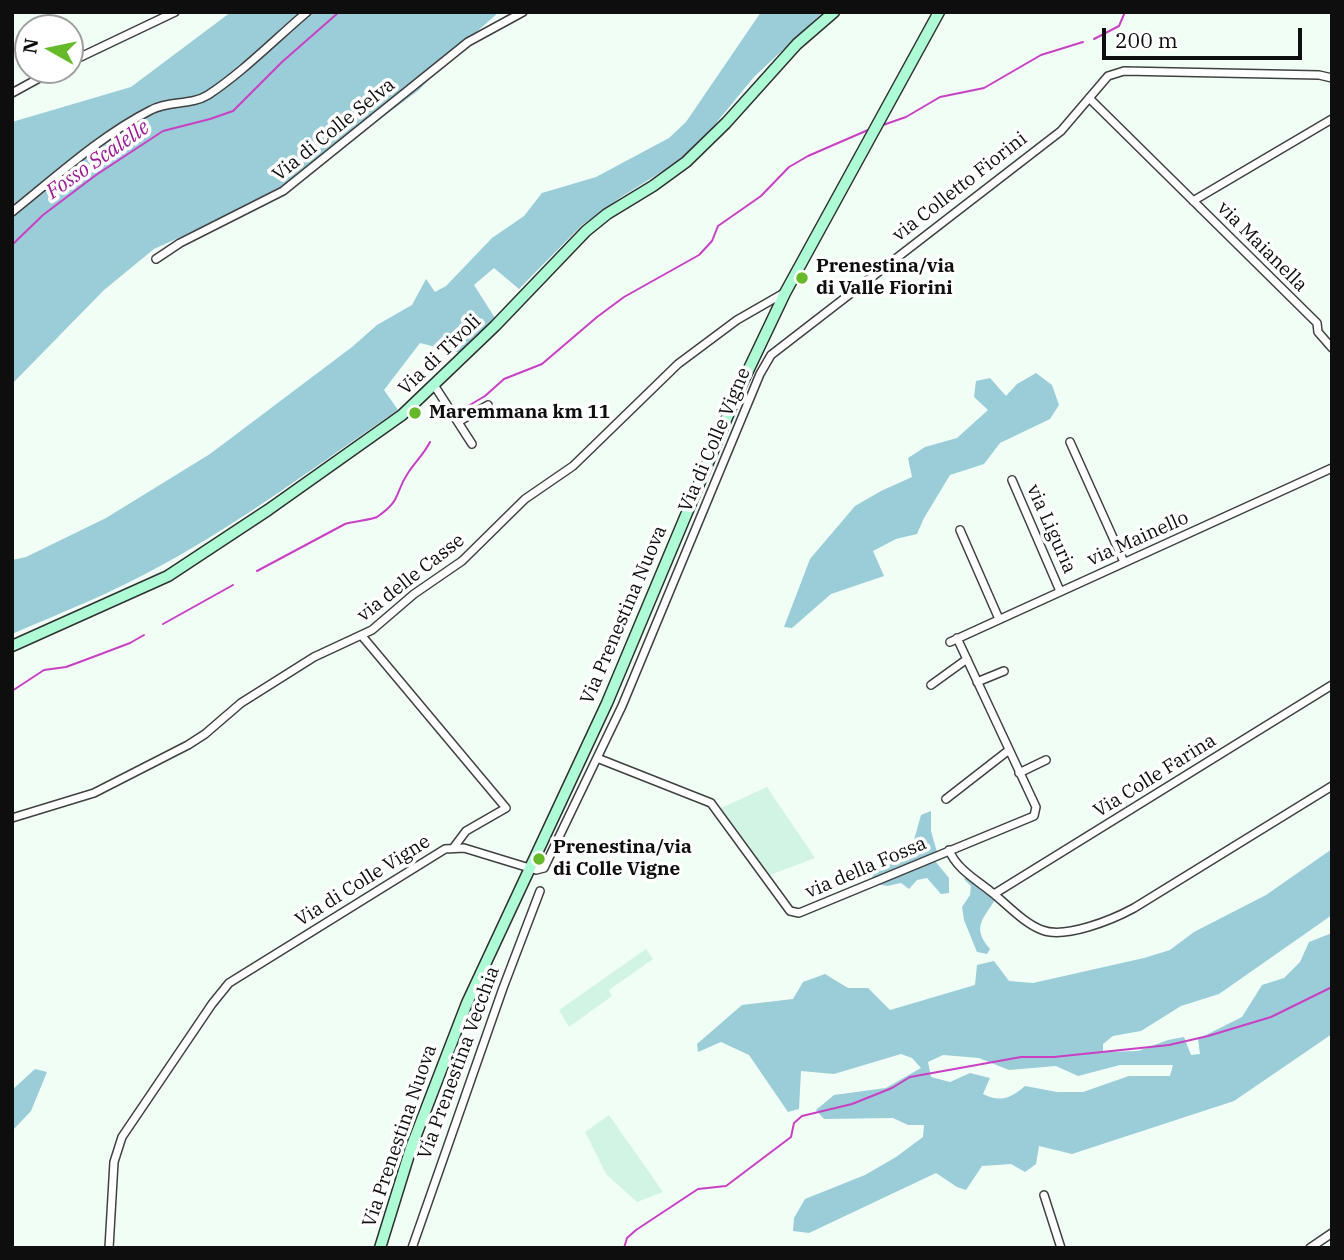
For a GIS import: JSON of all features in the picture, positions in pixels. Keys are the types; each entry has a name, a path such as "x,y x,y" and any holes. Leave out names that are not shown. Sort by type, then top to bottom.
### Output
{"main road":[{"name":"Via di Tivoli","path":"12,646 168,576 268,510 396,419 505,317 592,226 686,162 797,44 834,12"},
{"name":"Via Prenestina Nuova","path":"380,1248 411,1148 463,1012 607,703 722,428 785,293 939,12"}],"street":[{"path":"84,55 175,12"},
{"path":"12,212 128,123 161,105 192,102 208,95 307,12"},
{"name":"Via di Colle Selva","path":"156,259 180,243 284,191 468,42 485,30 523,12"},
{"name":"via Colletto Fiorini","path":"845,296 1061,131 1108,76 1118,72 1319,75 1332,78"},
{"path":"12,93 28,84"},
{"name":"via Maianella","path":"1090,98 1317,323 1318,332 1332,348"},
{"path":"1193,201 1332,119"},
{"name":"via delle Casse","path":"12,818 94,793 188,745 241,703 303,664 375,628 414,594 462,561 530,495 576,464 678,364 737,320 785,293"},
{"name":"Via di Colle Vigne","path":"109,1248 114,1162 128,1126 222,990 236,977 442,850 454,847 530,868 544,868 622,706 762,368 781,346 845,296"},
{"path":"434,385 472,444"},
{"path":"458,422 488,405"},
{"path":"1070,442 1124,562"},
{"name":"via Mainello","path":"1035,814 1035,807 967,659 953,640 1332,468"},
{"name":"via Liguria","path":"1012,480 1060,591"},
{"path":"960,530 999,619"},
{"path":"362,636 506,808 463,834 454,847"},
{"path":"931,685 967,659"},
{"path":"977,682 1004,671"},
{"name":"Via Colle Farina","path":"994,894 1332,685"},
{"path":"946,799 1009,750"},
{"name":"via della Fossa","path":"597,758 711,803 794,913 1031,819 1035,814"},
{"path":"1019,772 1046,760"},
{"path":"949,850 959,866 1035,927 1051,933 1069,932 1114,918 1134,908 1332,786"},
{"name":"Via Prenestina Vecchia","path":"412,1248 540,891"},
{"path":"1044,1195 1061,1248"},
{"path":"1310,1248 1332,1233"}],"green space":[{"path":"767,787 815,858 770,875 721,808"},
{"path":"646,949 653,959 609,990 612,996 569,1027 559,1010"},
{"path":"609,1115 663,1192 637,1202 606,1174 585,1132"}],"shaded area":[{"path":"231,12 499,12 463,44 419,90 353,139 246,212 205,226 154,249 104,290 12,384 12,122 131,87"},
{"path":"761,12 823,12 754,77 703,139 674,164 581,226 519,289 494,268 474,285 495,318 460,353 420,343 384,390 398,410 193,548 125,584 12,634 12,560 26,557 106,518 210,454 352,347 377,325 412,305 426,279 435,292 446,286 492,238 524,216 542,193 596,177 669,138 686,122"},
{"path":"1036,373 1052,385 1059,405 1050,419 1000,443 984,464 950,475 917,534 896,539 873,551 884,576 831,594 792,628 784,627 810,559 855,506 912,477 908,458 925,447 957,438 988,410 974,397 976,381 990,378 1006,396 1017,384"},
{"path":"931,811 931,831 937,852 874,879 872,877 876,871 889,862 901,847 914,840 921,815"},
{"path":"1332,849 1332,915 1219,994 1181,1006 1141,1031 1113,1036 1103,1044 1103,1052 1138,1051 1184,1037 1191,1055 1200,1054 1198,1039 1242,1017 1262,985 1284,978 1300,962 1309,942 1332,933 1332,1034 1234,1101 1072,1154 1039,1146 1036,1164 1025,1172 1011,1164 982,1166 966,1190 936,1173 809,1233 793,1231 794,1218 805,1199 865,1175 923,1137 924,1125 908,1125 893,1118 824,1119 816,1110 834,1095 886,1088 921,1068 912,1058 901,1054 834,1074 801,1071 799,1109 788,1112 749,1055 721,1042 698,1052 697,1044 742,1005 793,999 803,982 825,974 848,988 868,988 890,1010 975,985 977,965 994,961 1009,981 1033,983 1144,958 1170,950 1194,932 1266,895","holes":["943,1055 979,1058 1009,1070 1056,1066 1078,1076 1120,1065 1173,1065 1170,1076 1129,1076 1083,1092 1057,1092 1025,1086 1015,1094 1000,1099 983,1094 990,1078 970,1073 950,1082 931,1077 928,1062"]},
{"path":"935,861 949,878 949,893 941,894 927,878 917,880 909,889 901,883 887,886 877,884"},
{"path":"968,877 995,900 986,913 980,930 990,949 987,954 977,952 964,920 962,907 970,895 971,886 964,879"},
{"path":"35,1069 47,1072 31,1111 12,1131 12,1090"}],"waterway":[{"name":"Fosso Scalelle","path":"12,245 43,215 96,175 163,131 233,111 282,62 339,12"},
{"path":"1094,39 1119,26 1125,12"},
{"path":"883,125 906,117 940,97 984,88 1041,55 1083,42"},
{"path":"458,412 485,396 504,379 542,364 624,297 699,255 712,241 718,226 761,196 789,167 868,130"},
{"path":"257,571 345,524 377,517 394,501 408,473 430,442"},
{"path":"163,624 233,585"},
{"path":"12,691 44,670 66,667 144,635"},
{"path":"624,1248 627,1238 636,1230 698,1189 726,1186 791,1137 794,1123 802,1116 852,1104 892,1088 910,1077 1021,1057 1054,1057 1169,1045 1208,1036 1271,1017 1332,987"}],"place":[{"name":"Prenestina/via di Valle Fiorini","path":"802,278"},
{"name":"Maremmana km 11","path":"415,413"},
{"name":"Prenestina/via di Colle Vigne","path":"539,859"}]}
